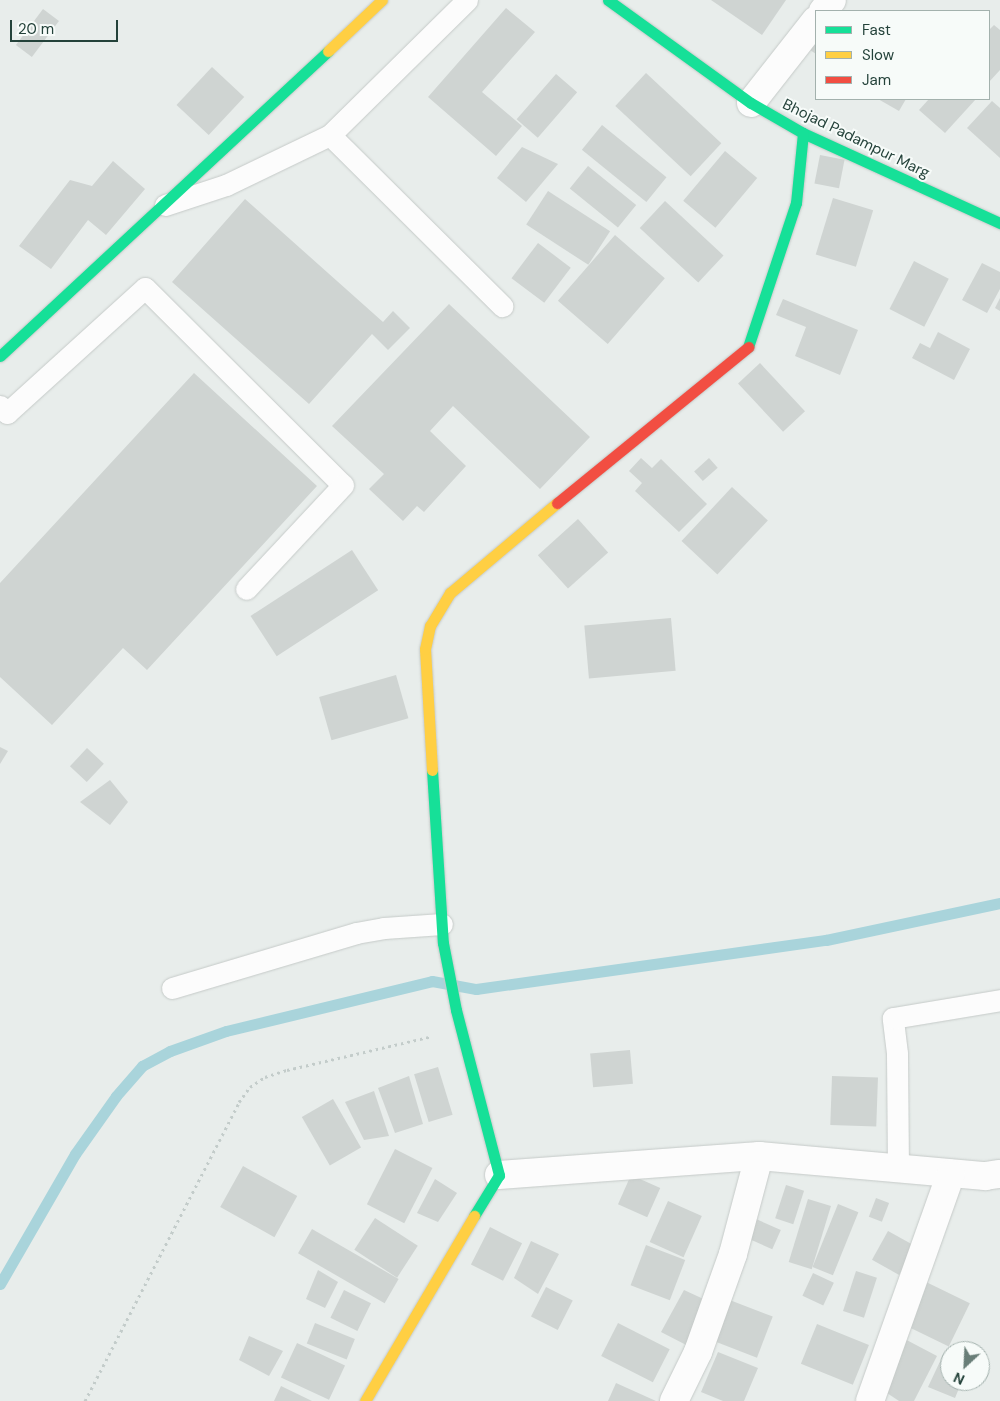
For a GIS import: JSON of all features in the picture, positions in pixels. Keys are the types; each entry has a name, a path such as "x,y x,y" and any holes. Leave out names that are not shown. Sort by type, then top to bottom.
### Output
{"street":[{"path":"0,356 382,0"},
{"name":"Bhojad Padampur Marg","path":"608,0 751,103 803,133 1000,223"},
{"path":"824,10 832,0"},
{"path":"751,103 815,21"},
{"path":"365,1401 499,1175 456,1010 442,933 425,649 430,626 450,593 468,577 750,346 796,203 803,133"},
{"path":"674,1401 698,1352 733,1254 759,1156"},
{"path":"499,1175 759,1156 951,1174 985,1176 1000,1174"},
{"path":"870,1401 951,1174"}],"lane":[{"path":"160,207 226,185 330,135 467,0"},
{"path":"330,135 502,306"},
{"path":"0,406 6,413 145,288 343,484 246,589"},
{"path":"172,988 356,933 384,928 442,933"},
{"path":"898,1169 897,1053 893,1018 1000,1000"}],"path":[{"path":"85,1401 239,1102 250,1087 265,1077 287,1070 462,1030"}],"building":[{"path":"711,0 786,0 762,35"},
{"path":"506,8 535,32 482,92 522,126 496,156 428,97"},
{"path":"43,9 59,21 32,57 16,45"},
{"path":"994,25 1000,30 1000,70 990,81 990,29"},
{"path":"815,42 815,53 810,50"},
{"path":"212,67 244,97 209,135 177,105"},
{"path":"646,73 721,143 691,176 615,106"},
{"path":"556,74 577,92 538,138 517,119"},
{"path":"880,100 905,100 899,111"},
{"path":"928,100 975,100 945,133 919,110"},
{"path":"992,101 1000,108 1000,158 967,128"},
{"path":"602,125 667,177 646,202 582,150"},
{"path":"522,147 558,164 526,202 497,178"},
{"path":"725,151 757,178 715,228 683,201"},
{"path":"820,155 845,160 839,188 814,183"},
{"path":"113,161 145,189 106,235 88,220 51,269 19,246 70,180 92,186"},
{"path":"588,166 636,205 618,228 570,189"},
{"path":"548,191 610,231 588,265 526,225"},
{"path":"833,198 873,210 856,267 816,254"},
{"path":"245,199 383,322 393,311 410,328 388,350 372,334 309,404 172,282"},
{"path":"665,201 724,256 698,283 640,228"},
{"path":"615,235 665,278 608,344 558,301"},
{"path":"538,243 571,268 544,303 512,278"},
{"path":"914,261 949,279 924,327 889,309"},
{"path":"982,263 1000,272 1000,289 987,313 962,300"},
{"path":"1000,298 1000,311 995,308"},
{"path":"783,299 858,330 840,375 795,356 806,327 776,315"},
{"path":"449,304 590,437 540,489 453,406 430,431 466,466 424,512 417,506 403,521 369,489 384,474 332,426"},
{"path":"938,332 970,349 954,380 912,358 920,343 930,348"},
{"path":"760,363 805,411 783,432 738,383"},
{"path":"194,373 317,486 147,670 123,648 52,725 0,677 0,583"},
{"path":"641,458 652,468 661,459 707,504 679,532 635,491 642,483 629,471"},
{"path":"709,458 718,468 703,481 694,471"},
{"path":"732,487 768,520 717,575 682,541"},
{"path":"578,519 608,552 568,589 538,555"},
{"path":"352,550 378,590 277,656 251,616"},
{"path":"671,618 676,671 589,678 584,626"},
{"path":"396,675 408,718 332,740 319,697"},
{"path":"0,747 8,751 0,764"},
{"path":"87,748 104,764 87,782 70,766"},
{"path":"110,780 128,802 110,825 80,802"},
{"path":"630,1050 633,1084 593,1087 590,1053"},
{"path":"438,1067 453,1115 429,1122 414,1074"},
{"path":"409,1076 423,1124 395,1133 378,1088"},
{"path":"832,1076 878,1078 876,1127 830,1125"},
{"path":"374,1091 389,1136 364,1140 345,1102"},
{"path":"333,1099 361,1147 330,1165 302,1117"},
{"path":"395,1149 432,1168 404,1223 367,1204"},
{"path":"243,1166 297,1196 274,1237 220,1207"},
{"path":"631,1175 660,1188 647,1217 618,1204"},
{"path":"435,1179 457,1193 438,1222 417,1213"},
{"path":"786,1185 804,1191 793,1224 775,1218"},
{"path":"876,1198 889,1203 882,1222 869,1217"},
{"path":"808,1199 831,1206 812,1269 789,1262"},
{"path":"668,1201 702,1216 683,1257 650,1242"},
{"path":"838,1204 858,1212 833,1275 813,1267"},
{"path":"747,1215 781,1230 772,1249 738,1234"},
{"path":"375,1218 418,1246 397,1278 354,1250"},
{"path":"490,1227 522,1243 503,1281 471,1264"},
{"path":"312,1229 399,1279 385,1303 298,1253"},
{"path":"888,1231 915,1246 899,1275 872,1260"},
{"path":"531,1241 559,1254 538,1294 514,1278"},
{"path":"646,1245 685,1260 670,1300 631,1285"},
{"path":"318,1270 338,1282 325,1308 306,1299"},
{"path":"856,1271 877,1278 864,1318 843,1311"},
{"path":"813,1273 834,1283 823,1305 802,1296"},
{"path":"924,1281 970,1303 951,1341 940,1342 903,1324"},
{"path":"546,1287 573,1301 558,1330 531,1316"},
{"path":"344,1290 371,1303 357,1331 330,1318"},
{"path":"684,1290 710,1302 692,1348 661,1332"},
{"path":"727,1299 773,1317 757,1358 711,1340"},
{"path":"315,1323 355,1339 347,1360 307,1343"},
{"path":"618,1323 670,1349 653,1382 601,1356"},
{"path":"817,1324 869,1345 853,1385 801,1364"},
{"path":"249,1336 283,1351 269,1376 239,1360"},
{"path":"899,1336 937,1356 914,1401 899,1401 884,1391"},
{"path":"297,1343 345,1365 329,1400 281,1377"},
{"path":"718,1352 758,1368 744,1401 723,1401 701,1392"},
{"path":"940,1361 940,1391 958,1391 955,1398 928,1387"},
{"path":"616,1383 656,1401 608,1401"},
{"path":"281,1386 312,1401 274,1401"}],"waterway":[{"path":"0,1284 75,1154 116,1096 142,1066 170,1051 226,1031 432,981 476,989 826,940 1000,903"}],"traffic: fast":[{"path":"608,0 751,103 803,133 1000,223"},
{"path":"0,356 328,51"},
{"path":"748,347 796,203 803,133"},
{"path":"432,770 443,943 456,1010 499,1175 474,1216"}],"traffic: slow":[{"path":"328,51 382,0"},
{"path":"432,770 425,649 430,626 450,593 557,503"},
{"path":"365,1401 474,1216"}],"traffic: jam":[{"path":"557,503 748,347"}]}
